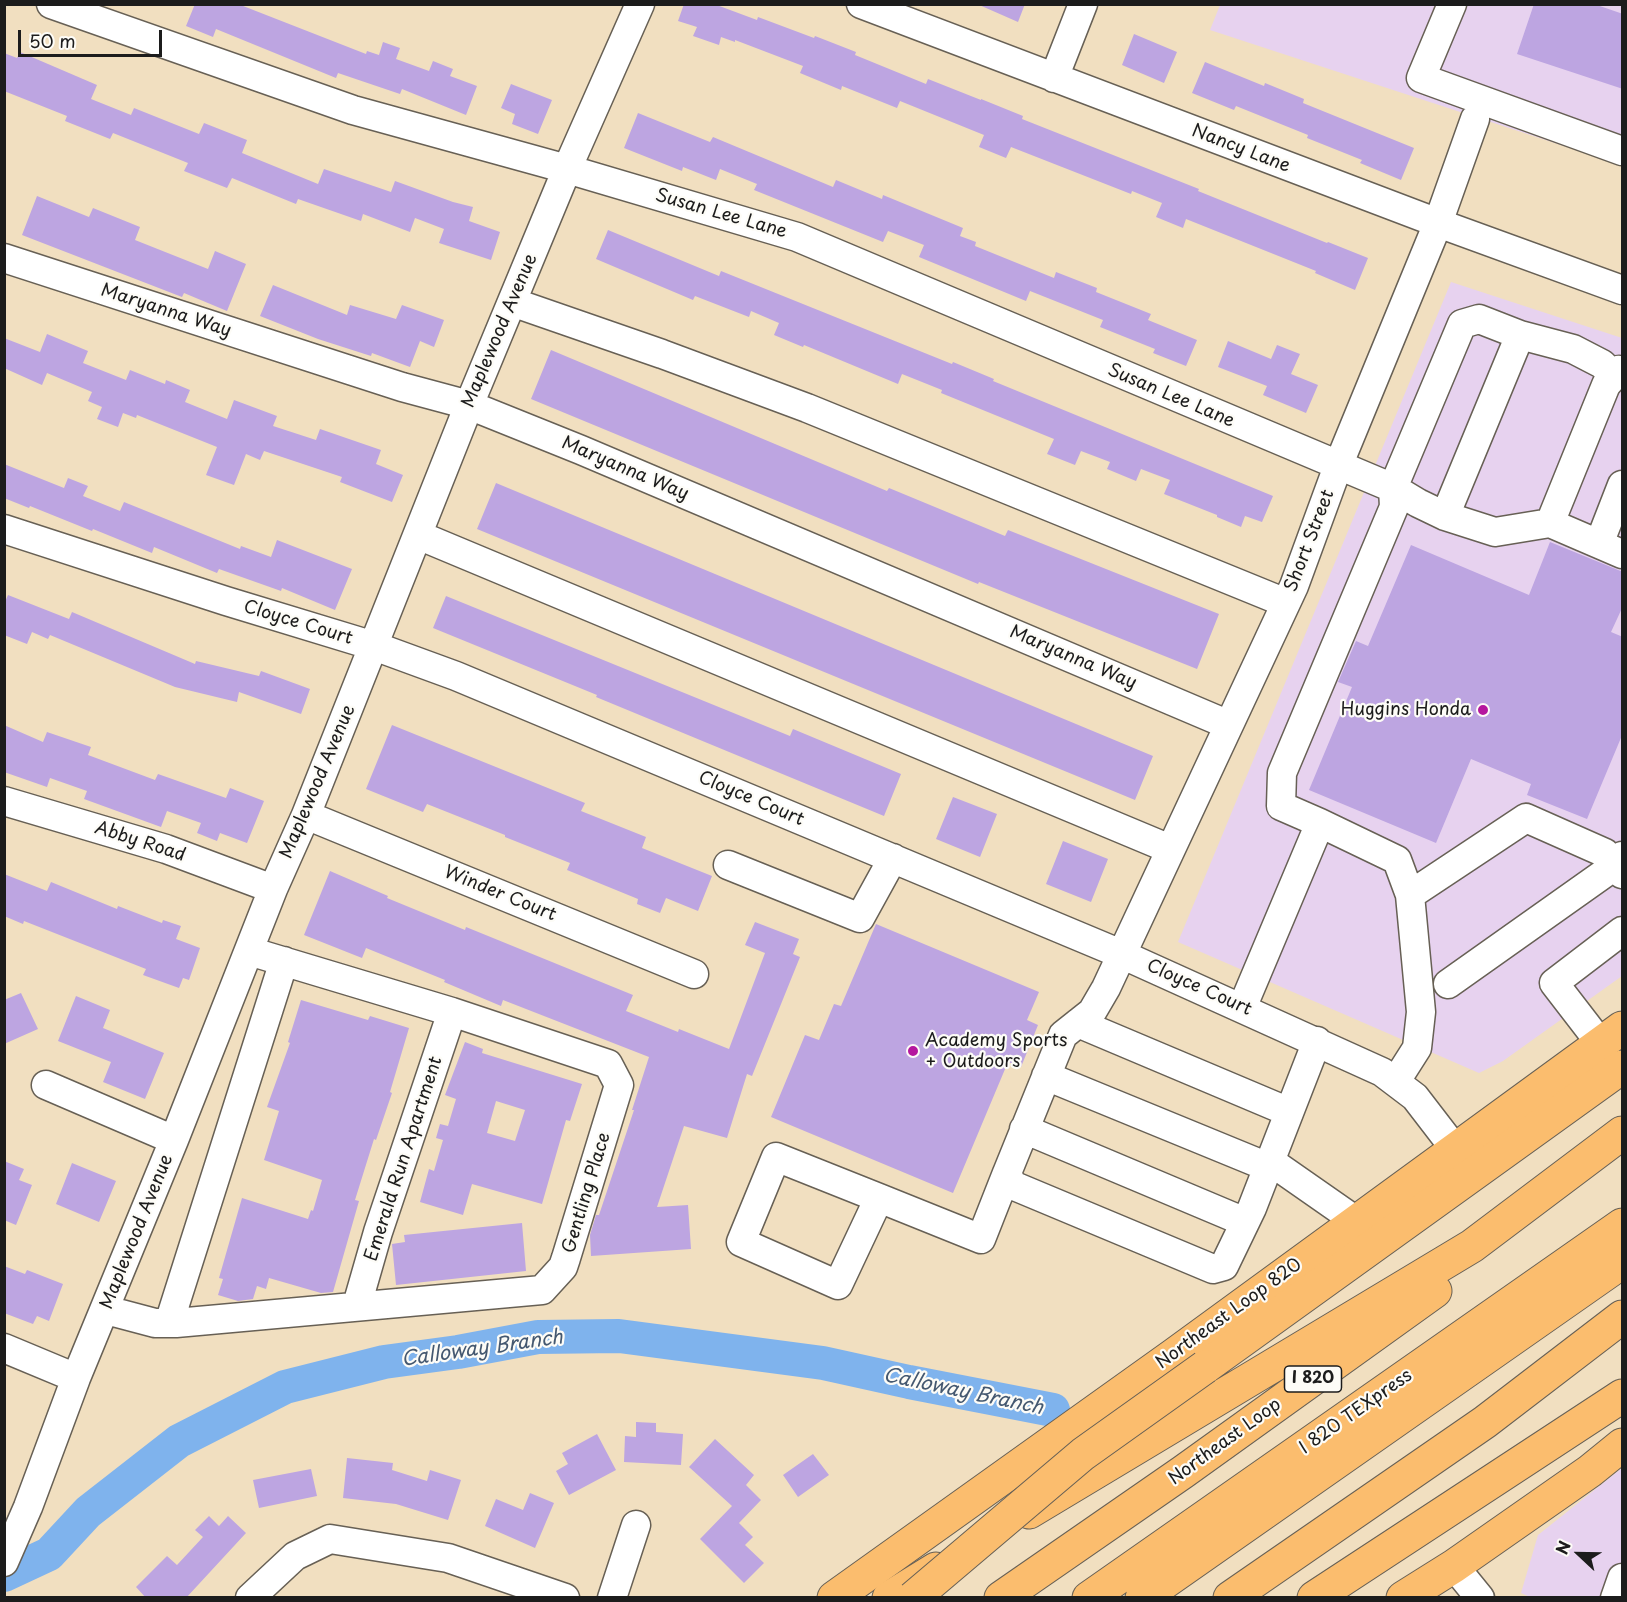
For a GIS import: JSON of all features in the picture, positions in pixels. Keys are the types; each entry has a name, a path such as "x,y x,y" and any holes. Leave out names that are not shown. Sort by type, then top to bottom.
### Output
{"main road":[{"name":"Northeast Loop 820","path":"834,1598 1174,1355 1455,1149 1615,1046"},
{"path":"913,1598 1083,1454 1205,1367 1615,1046"},
{"path":"889,1598 1472,1246 1623,1133"},
{"name":"Northeast Loop","path":"1001,1598 1183,1472 1623,1158"},
{"name":"I 820 TEXpress","path":"1089,1598 1623,1225"},
{"name":"I 820 TEXpress","path":"1142,1598 1623,1262"},
{"path":"1230,1598 1485,1422 1623,1317"},
{"path":"1314,1598 1623,1396"},
{"path":"1403,1598 1454,1566 1590,1471 1623,1445"}],"street":[{"name":"Susan Lee Lane","path":"51,4 353,111 567,169 797,237 1382,484 1445,516 1495,532 1550,523"},
{"name":"Maplewood Avenue","path":"4,1562 28,1507 76,1378 106,1310 469,405 567,169 640,4"},
{"name":"Nancy Lane","path":"861,4 1438,223 1623,290"},
{"path":"1054,78 1083,4"},
{"path":"1452,4 1421,78 1623,151"},
{"name":"Short Street","path":"879,1198 981,1239 1063,1035 1092,1012 1106,988 1286,603 1338,466 1438,223 1475,119"},
{"name":"Maryanna Way","path":"4,258 391,384 469,405 581,450 1229,724"},
{"path":"512,302 807,408 1286,603"},
{"path":"1396,1081 1417,1048 1421,1012 1410,895 1397,860 1281,806 1282,773 1394,507 1382,484 1461,324 1479,319 1520,336 1573,349 1618,373 1606,385 1550,523 1611,549 1623,485"},
{"path":"1445,516 1520,336"},
{"name":"Cloyce Court","path":"4,529 374,646 456,676 1121,954 1382,1072 1415,1097 1455,1149"},
{"path":"418,535 1170,849"},
{"name":"Abby Road","path":"4,801 166,849 273,889"},
{"name":"Winder Court","path":"306,814 694,974"},
{"path":"1410,895 1526,818 1605,853 1620,865 1448,984"},
{"path":"1242,1008 1320,823"},
{"path":"728,865 860,918 893,858"},
{"path":"1615,1046 1554,983 1623,931"},
{"name":"Gentling Place","path":"106,1310 155,1323 170,1323 542,1290 563,1267 619,1085 608,1064 452,1012 249,951"},
{"path":"170,1323 284,961"},
{"name":"Emerald Run Apartment","path":"357,1305 381,1222 452,1012"},
{"path":"1078,1023 1289,1112"},
{"path":"1006,1173 1012,1185 1213,1269 1224,1266 1269,1164 1317,1041"},
{"path":"1046,1076 1269,1164 1356,1221"},
{"path":"46,1085 174,1140"},
{"path":"1024,1129 1245,1222"},
{"path":"776,1157 879,1198 838,1285 741,1242 776,1157"},
{"path":"4,1348 76,1378"},
{"path":"612,1598 636,1525"},
{"path":"250,1598 295,1556 330,1539 448,1558 565,1598"},
{"path":"1454,1566 1480,1598"},
{"path":"1615,1598 1623,1578"}],"shaded area":[{"path":"1220,5 1622,5 1622,165 1210,30"},
{"path":"1451,282 1622,338 1622,976 1503,1061 1479,1073 1178,942"},
{"path":"1622,1468 1622,1597 1532,1598 1521,1593 1538,1535"}],"building":[{"path":"195,4 238,4 366,54 367,51 379,55 383,42 400,48 396,59 429,71 433,61 453,69 450,76 477,86 466,115 402,89 400,94 338,73 336,78 216,29 213,37 186,26"},
{"path":"684,4 714,4 757,20 758,17 814,38 815,36 926,84 928,79 981,99 1023,116 1022,119 1368,258 1355,290 1315,273 1316,271 1186,219 1183,228 1156,217 1162,203 1132,191 1131,194 1011,147 1006,158 979,147 984,135 900,101 897,108 842,86 841,90 800,73 803,66 735,40 735,42 721,37 719,45 693,36 697,27 678,21"},
{"path":"977,4 1025,4 1018,22"},
{"path":"1534,4 1594,4 1623,14 1623,89 1517,54"},
{"path":"1134,34 1177,52 1164,83 1122,65"},
{"path":"20,52 97,85 91,99 131,115 134,108 199,134 204,123 247,140 242,153 318,184 324,169 391,192 395,181 473,207 469,221 500,232 491,260 439,243 444,229 415,218 410,232 363,214 361,221 298,199 296,204 232,178 227,188 184,171 188,163 113,133 110,139 65,121 67,116 4,91 4,53 17,58"},
{"path":"1205,62 1264,86 1265,83 1304,99 1303,103 1414,148 1401,180 1360,163 1362,160 1307,138 1308,135 1236,106 1234,110 1192,93"},
{"path":"511,84 552,100 538,134 512,124 515,114 501,108"},
{"path":"638,113 710,142 713,137 833,187 836,180 882,199 883,195 963,228 960,236 976,242 975,246 1054,278 1056,272 1097,288 1096,292 1151,314 1148,320 1197,340 1186,366 1153,353 1155,349 1100,327 1103,320 1030,291 1026,301 919,257 924,245 888,231 883,242 754,190 757,184 720,169 716,180 683,167 682,171 624,148"},
{"path":"37,196 89,217 93,208 140,227 135,240 208,269 215,251 246,264 227,311 184,293 182,297 22,235"},
{"path":"608,230 719,276 721,271 952,364 953,362 994,379 993,381 1273,496 1262,522 1245,516 1241,527 1164,494 1170,480 1141,469 1136,481 1107,469 1110,462 1081,451 1075,465 1047,454 1054,439 941,393 942,390 902,374 898,384 774,335 779,323 751,311 749,317 695,296 693,300 596,259"},
{"path":"273,285 347,315 350,305 396,319 402,305 444,320 434,347 420,341 410,367 372,353 371,356 318,339 260,316"},
{"path":"47,334 88,351 83,363 126,380 130,370 165,384 166,380 190,390 185,402 227,419 234,400 277,416 273,426 316,440 320,429 381,450 376,464 403,475 392,502 340,482 342,477 264,451 260,460 246,454 234,485 206,475 217,447 137,415 136,418 123,413 118,427 97,419 102,407 88,401 92,392 47,373 42,385 4,368 4,338 40,352"},
{"path":"1228,341 1271,359 1277,345 1300,354 1291,374 1318,385 1306,413 1263,395 1267,386 1218,367"},
{"path":"551,350 887,491 889,488 1005,536 1008,530 1219,614 1197,669 979,582 978,584 531,399"},
{"path":"4,464 64,488 68,478 88,486 83,496 120,511 124,502 240,549 241,546 271,557 277,540 352,569 335,610 282,588 281,591 219,569 217,573 154,547 152,553 93,529 92,531 4,498"},
{"path":"496,483 1153,756 1135,800 477,529"},
{"name":"Huggins Honda","path":"1550,542 1623,572 1623,606 1611,632 1623,637 1623,733 1587,819 1527,795 1531,784 1471,759 1436,843 1309,790 1352,687 1338,682 1356,641 1368,646 1411,545 1529,595"},
{"path":"8,595 69,619 72,612 195,664 196,661 259,676 261,671 310,689 301,714 239,692 237,702 175,687 50,635 48,639 32,632 27,644 4,635 4,604"},
{"path":"446,596 790,736 793,729 901,774 884,816 433,628"},
{"path":"4,725 43,742 47,732 91,747 88,755 155,780 158,774 226,798 230,788 264,801 247,843 220,833 217,841 197,833 201,823 167,811 161,827 84,799 87,791 50,778 47,787 4,772"},
{"path":"392,725 585,803 581,811 646,837 642,848 712,876 698,911 666,898 660,913 637,904 638,899 567,870 570,863 505,837 505,835 427,804 423,812 366,789"},
{"path":"953,797 997,814 980,857 936,839"},
{"path":"1063,841 1108,859 1091,902 1046,884"},
{"path":"330,871 388,896 387,898 465,930 466,927 633,995 626,1011 729,1049 765,953 745,945 755,922 799,939 793,954 800,957 752,1076 747,1074 727,1138 684,1126 657,1207 688,1205 691,1249 591,1256 590,1235 596,1215 599,1215 634,1110 632,1110 649,1057 503,1000 501,1006 366,948 362,958 304,935"},
{"path":"4,874 47,891 51,882 117,909 118,906 162,923 163,920 181,926 176,939 200,948 189,980 183,978 179,988 143,975 146,969 24,921 23,924 4,916"},
{"name":"Academy Sports + Outdoors","path":"876,924 1039,992 1027,1020 1038,1025 1021,1067 1008,1062 953,1193 771,1117 805,1035 819,1040 834,1004 841,1006"},
{"path":"21,993 38,1029 4,1044 4,1000"},
{"path":"76,996 110,1010 103,1028 164,1053 145,1099 103,1082 111,1062 58,1041"},
{"path":"301,1000 368,1020 370,1016 409,1028 390,1092 392,1093 376,1140 374,1139 355,1200 359,1201 333,1292 321,1293 269,1278 266,1289 257,1286 253,1299 238,1301 218,1295 223,1279 219,1278 242,1198 308,1219 311,1210 313,1211 322,1180 264,1160 279,1111 267,1107 290,1043 288,1042"},
{"path":"465,1042 483,1049 482,1053 582,1084 570,1121 566,1120 542,1204 472,1184 463,1215 420,1202 429,1169 434,1171 443,1140 436,1138 440,1124 448,1126 456,1099 445,1095","holes":["496,1101 525,1110 515,1141 487,1133"]},
{"path":"4,1161 24,1169 19,1180 32,1185 16,1225 4,1220"},
{"path":"72,1163 116,1181 99,1222 56,1204"},
{"path":"522,1223 526,1271 396,1285 392,1244 405,1242 404,1235"},
{"path":"4,1266 25,1274 27,1270 63,1284 49,1321 37,1316 33,1324 4,1313"},
{"path":"636,1422 656,1423 656,1432 683,1434 681,1465 624,1462 625,1436 636,1437"},
{"path":"597,1434 616,1470 569,1495 556,1471 568,1464 562,1453"},
{"path":"715,1439 754,1475 746,1485 761,1500 739,1523 753,1537 745,1545 764,1563 744,1583 700,1539 732,1506 689,1467"},
{"path":"813,1454 829,1475 798,1497 783,1475"},
{"path":"347,1458 393,1463 392,1470 427,1481 430,1470 461,1480 448,1520 396,1504 343,1498"},
{"path":"311,1469 317,1496 259,1508 253,1480"},
{"path":"530,1493 554,1503 535,1548 485,1526 496,1499 523,1510"},
{"path":"209,1516 219,1526 228,1516 246,1533 186,1598 146,1598 136,1587 167,1556 177,1565 203,1537 195,1530"}],"waterway":[{"name":"Calloway Branch","path":"4,1575 49,1554 88,1512 179,1441 285,1387 384,1362 458,1352 538,1337 619,1336 823,1363 1053,1410"}],"place":[{"name":"Huggins Honda","path":"1483,710"},
{"name":"Academy Sports + Outdoors","path":"913,1051"}]}
